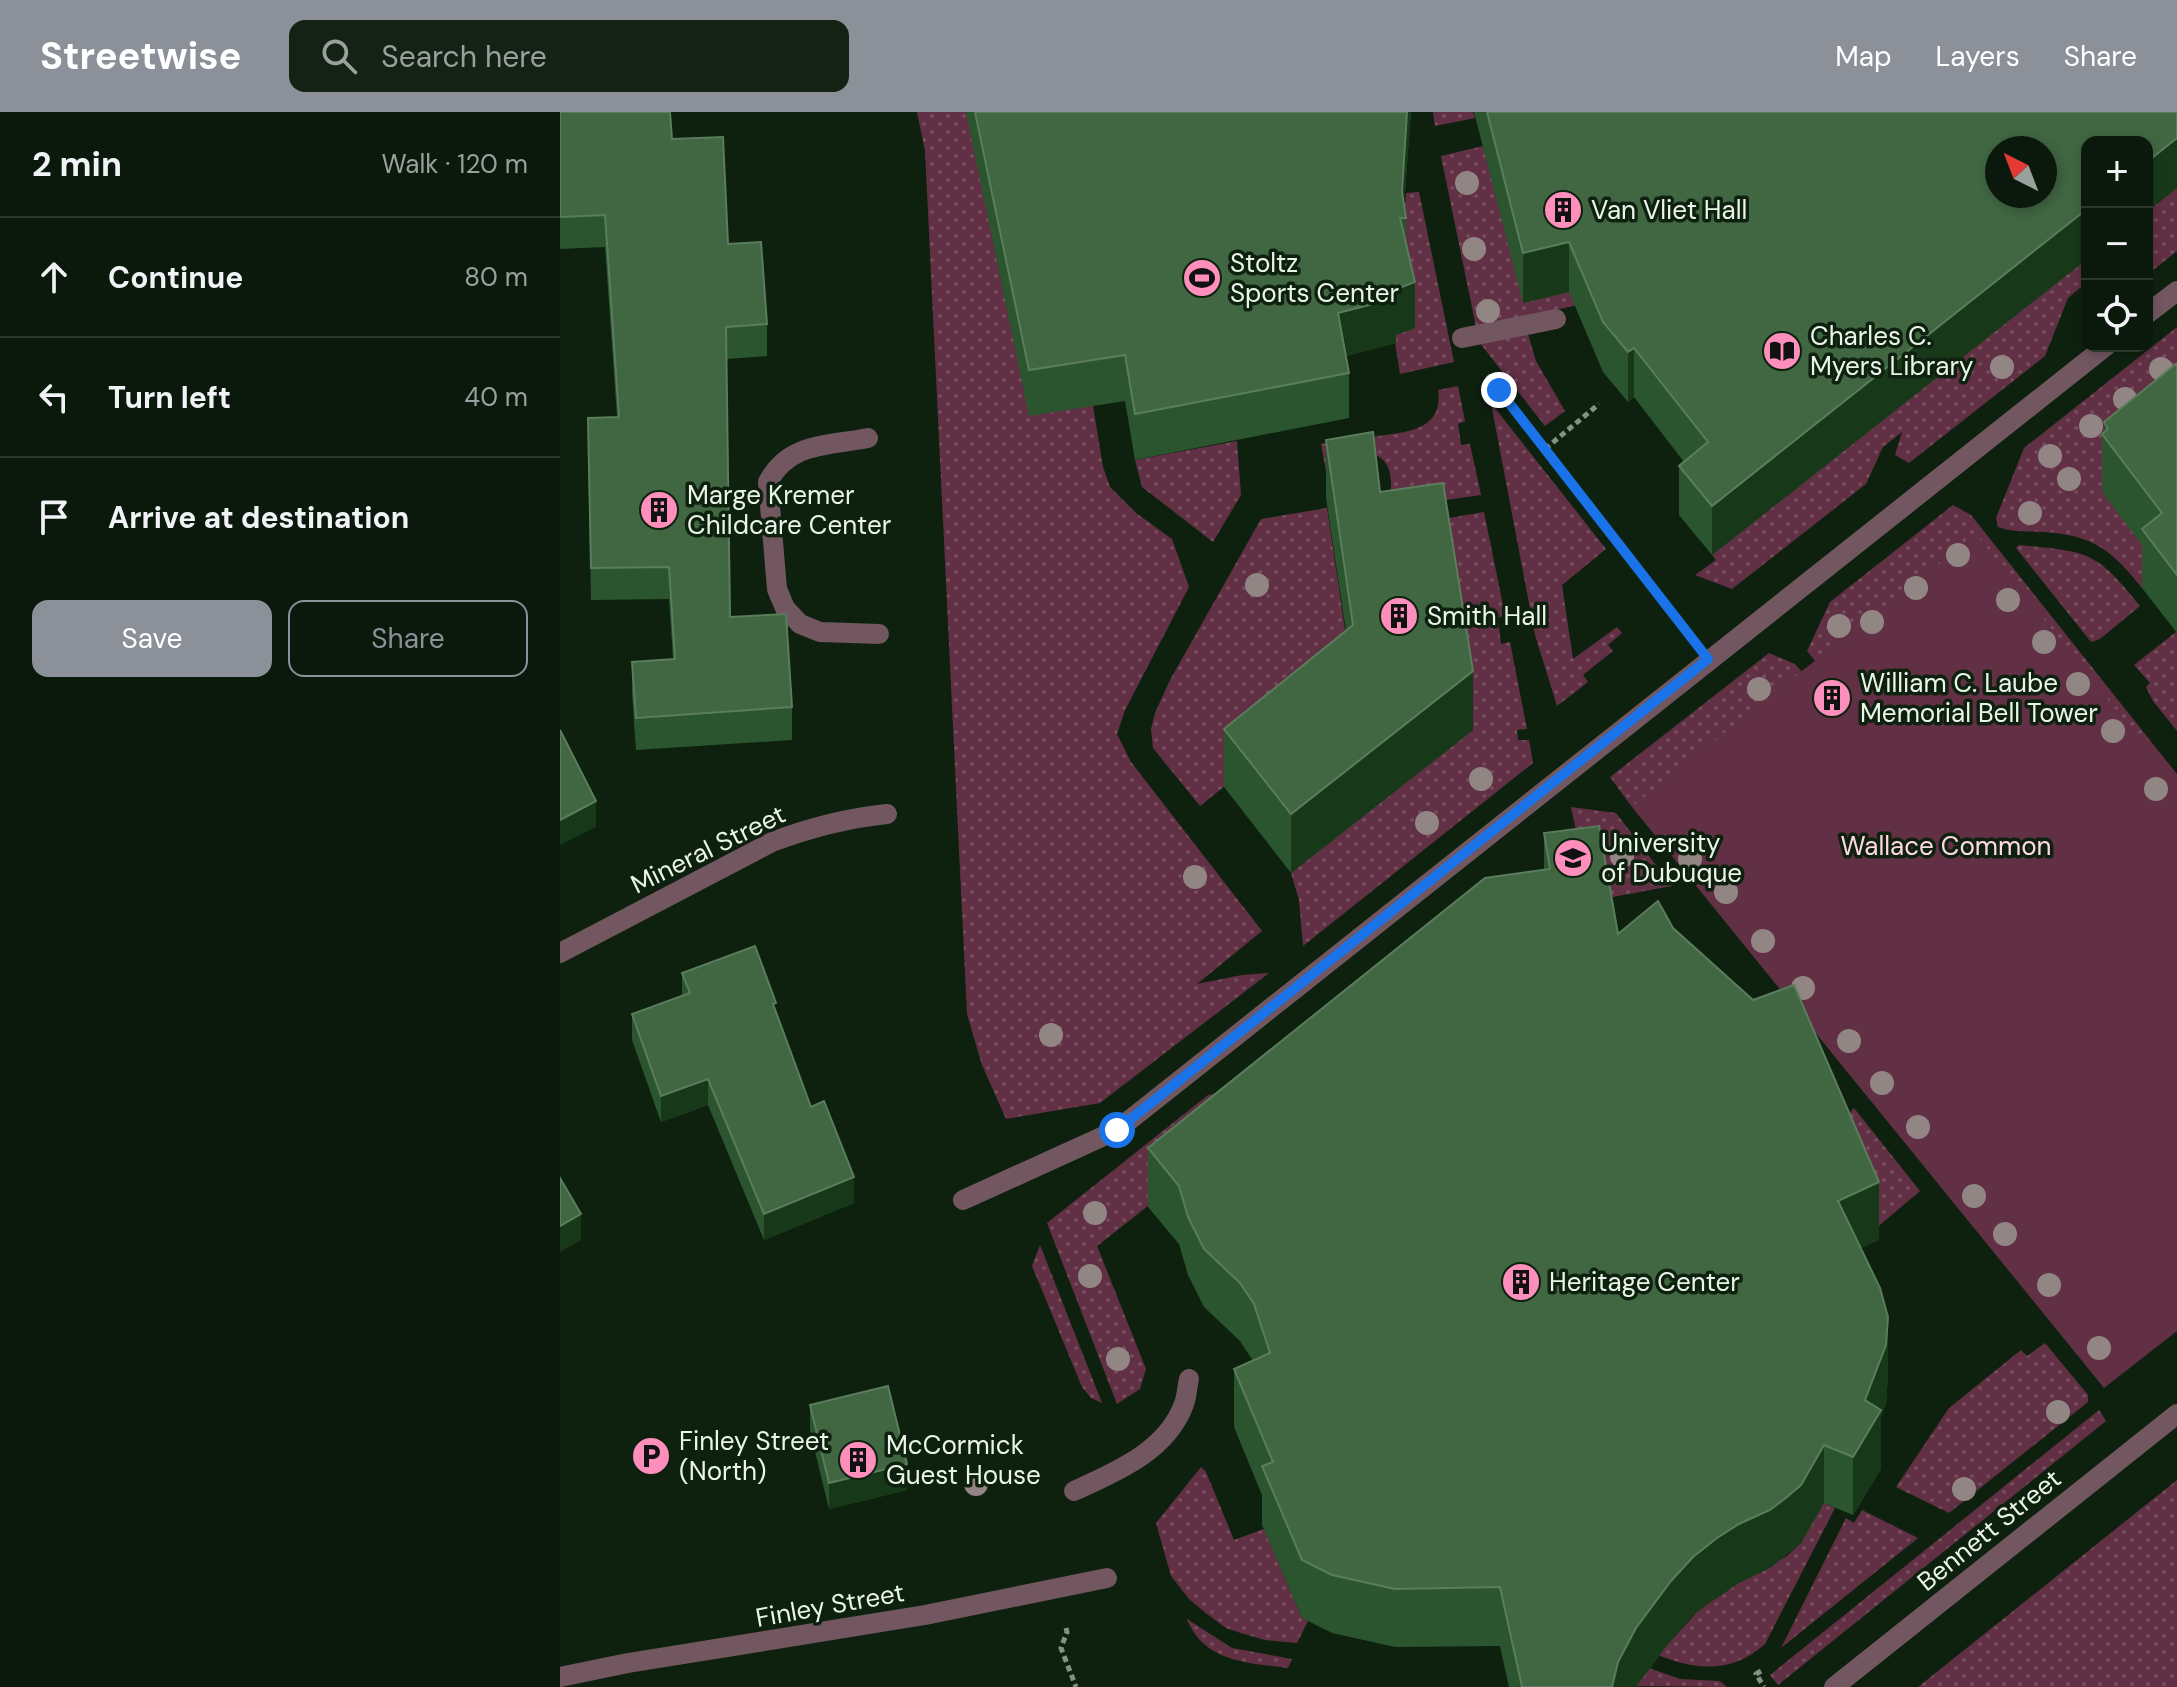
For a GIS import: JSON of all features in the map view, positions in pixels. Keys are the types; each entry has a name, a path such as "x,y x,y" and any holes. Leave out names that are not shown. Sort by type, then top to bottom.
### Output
{"street":[{"path":"2153,309 2177,291"},
{"path":"1462,338 1556,319"},
{"path":"963,1200 1117,1130 2098,352"},
{"path":"868,438 790,454 776,467 768,482 777,589 785,608 800,624 820,632 879,634"},
{"name":"Mineral Street","path":"560,953 772,842 803,830 887,814"},
{"path":"1074,1491 1128,1466 1162,1437 1184,1403 1189,1379"},
{"name":"Bennett Street","path":"1834,1687 2177,1414"},
{"name":"Finley Street","path":"560,1677 628,1663 925,1615 1107,1578"}],"path":[{"path":"1481,366 1708,659"},
{"path":"1545,449 1599,404"},
{"path":"1050,1590 1067,1632 1061,1648 1076,1687"},
{"path":"1761,1671 1756,1674 1764,1687"}],"green space":[{"path":"917,112 966,112 1093,406 1103,467 1110,487 1136,513 1172,539 1189,587 1125,710 1117,734 1131,762 1262,931 1197,984 1269,973 1100,1103 1006,1119 982,1065 967,1014 925,151"},
{"path":"1433,112 1473,112 1475,118 1435,126"},
{"path":"1483,146 1574,290 1578,305 1476,327 1441,156"},
{"path":"2177,188 2177,251 2153,270 2153,208"},
{"path":"1419,192 1454,362 1400,374 1394,336 1406,193"},
{"path":"2081,264 2081,287 2068,298 2045,356 1909,463 1895,455 1902,432 1883,447 1866,484 1732,589 1695,575 1716,560 1712,555"},
{"path":"2177,327 2177,421 2162,571 2142,588 2121,564 2099,546 2059,533 2014,531 1998,527 1996,518 2024,448 2145,352 2153,352 2153,346"},
{"path":"1527,331 1536,361 1565,411 1545,426 1479,342"},
{"path":"1458,386 1465,421 1458,424 1461,445 1470,444 1481,495 1389,508 1391,482 1388,468 1379,457 1362,451 1328,482 1321,444 1400,433 1421,426 1435,414 1438,390"},
{"path":"1491,403 1606,549 1562,585 1573,659 1617,627 1622,633 1608,645 1613,651 1583,675 1588,682 1557,706 1535,635"},
{"path":"1237,441 1241,495 1213,542 1142,487 1135,460"},
{"path":"1953,505 1971,515 2149,739 2148,746 1639,803 1632,807 1610,777 1769,653 1795,664 1802,672 1768,698 1811,752 1848,636 1816,662 1807,651 1830,602"},
{"path":"1327,508 1353,683 1200,806 1153,748 1151,729 1155,713 1170,680 1261,519"},
{"path":"1484,512 1505,615 1498,618 1501,644 1510,642 1527,729 1517,730 1518,740 1529,740 1533,763 1303,946 1299,900 1291,873 1473,730 1438,520"},
{"name":"Wallace Common","path":"1977,535 2140,740 2149,739 2177,774 2177,1331 2104,1388 1632,807"},
{"path":"2019,545 2089,557 2112,574 2140,606 2100,639 2091,642 2016,548"},
{"path":"2176,632 2177,731 2153,701 2146,687 2150,683 2134,665"},
{"path":"1571,807 1616,813 1672,886 1602,899 1588,886"},
{"path":"1294,1081 1302,1085 1097,1246 1146,1369 1140,1389 1117,1404 1047,1223 1208,1095"},
{"path":"1854,1108 1920,1191 1874,1230 1832,1132"},
{"path":"1040,1245 1102,1403 1091,1398 1082,1387 1032,1266"},
{"path":"2045,1343 2088,1395 2088,1402 1949,1513 1896,1487 1949,1408 2021,1350 2027,1356"},
{"path":"2099,1410 2106,1421 1778,1685 1770,1675"},
{"path":"1201,1467 1206,1472 1234,1540 1264,1529 1302,1618 1308,1621 1297,1643 1265,1640 1226,1628 1189,1599 1171,1576 1156,1523"},
{"path":"2177,1480 2177,1687 1918,1687"},
{"path":"1822,1502 1835,1508 1765,1644 1740,1660 1714,1666 1687,1664 1658,1655 1699,1610 1787,1556 1801,1543"},
{"path":"1862,1510 1918,1538 1781,1648 1846,1518 1854,1523"},
{"path":"1187,1619 1232,1648 1292,1659 1288,1668 1229,1658 1204,1644"},
{"path":"1649,1668 1680,1679 1720,1681 1727,1687 1636,1686"}],"building":[{"path":"560,112 670,112 672,139 723,137 728,244 761,242 767,324 726,327 730,617 786,614 792,707 636,718 632,662 675,659 669,567 591,568 588,418 619,417 605,215 560,217"},
{"name":"Stoltz Sports Center","path":"975,112 1407,112 1402,192 1406,218 1400,218 1415,282 1394,290 1396,298 1338,313 1349,373 1135,414 1125,355 1029,370"},
{"name":"Charles C. Myers Library","path":"1487,112 2177,112 2177,138 2153,157 2153,136 2081,136 2081,214 1712,506 1679,466 1708,442 1634,348 1628,352 1603,322 1569,242 1523,253"},
{"path":"2177,363 2177,575 2142,529 2162,513 2102,434 2108,429 2104,422"},
{"name":"Smith Hall","path":"1373,432 1380,492 1443,483 1473,671 1291,814 1224,729 1353,625 1326,440"},
{"path":"560,730 596,801 560,820"},
{"name":"Heritage Center","path":"1599,826 1618,934 1658,901 1673,928 1753,1000 1794,985 1879,1182 1838,1201 1880,1288 1888,1317 1886,1345 1865,1400 1881,1410 1853,1457 1824,1445 1801,1485 1787,1497 1770,1510 1717,1538 1693,1557 1636,1628 1618,1662 1612,1687 1522,1687 1500,1587 1395,1589 1332,1575 1302,1560 1262,1466 1273,1462 1234,1369 1270,1353 1254,1304 1240,1283 1204,1249 1188,1217 1179,1186 1148,1148 1485,878 1550,869 1544,833"},
{"path":"755,946 811,1107 824,1101 854,1177 764,1214 708,1079 661,1096 632,1014 690,993 682,973"},
{"path":"560,1178 581,1214 560,1226"},
{"name":"McCormick Guest House","path":"888,1386 907,1464 829,1483 810,1405"}],"place":[{"name":"Van Vliet Hall","path":"1563,210"},
{"name":"Stoltz Sports Center","path":"1202,278"},
{"name":"Charles C. Myers Library","path":"1782,351"},
{"name":"Marge Kremer Childcare Center","path":"659,510"},
{"name":"Smith Hall","path":"1399,616"},
{"name":"William C. Laube Memorial Bell Tower","path":"1832,698"},
{"name":"University of Dubuque","path":"1573,858"},
{"name":"Heritage Center","path":"1521,1282"},
{"name":"Finley Street (North)","path":"651,1456"},
{"name":"McCormick Guest House","path":"858,1460"}],"route":[{"path":"1117,1130 1708,659 1499,390"}]}
